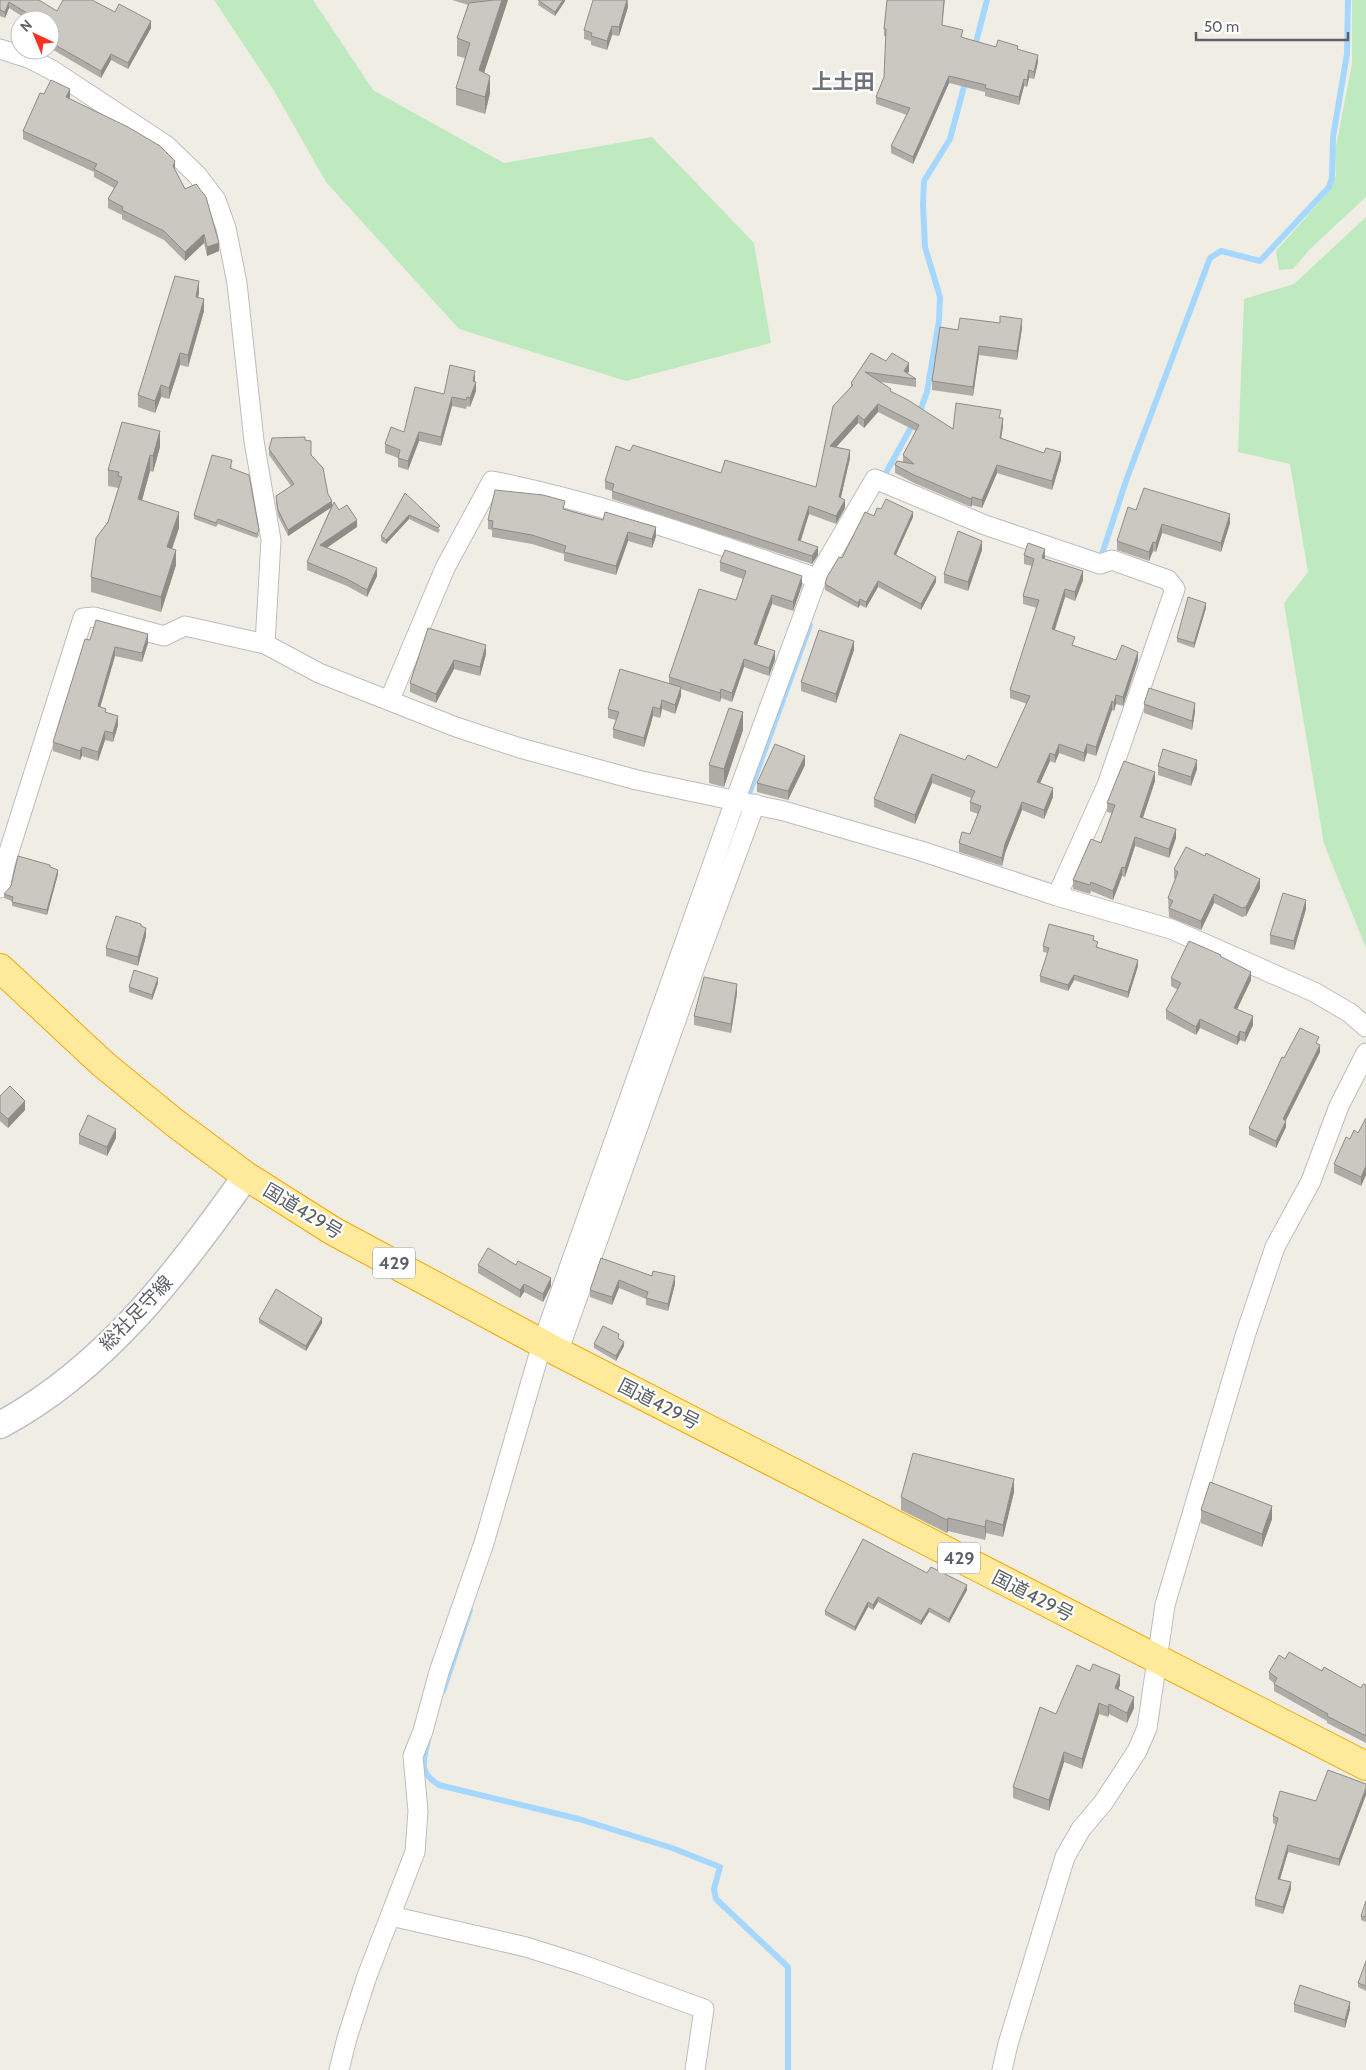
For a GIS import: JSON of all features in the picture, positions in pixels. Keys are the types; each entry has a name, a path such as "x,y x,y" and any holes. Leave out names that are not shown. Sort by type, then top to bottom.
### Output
{"highway":[{"name":"国道429号","path":"0,968 103,1064 175,1123 246,1176 333,1231 550,1348 1366,1766"}],"main road":[{"name":"総社足守線","path":"0,1425 78,1371 143,1311 199,1243 246,1176"}],"street":[{"path":"0,49 31,59 52,70 167,146 197,175 216,200 226,228 237,283 254,441 271,540 265,644"},
{"path":"339,2070 367,1976 415,1852 418,1833 413,1756 423,1731 439,1672 550,1348 746,802 817,578 875,479 985,525 1100,564 1112,560 1168,580 1175,589 1107,785 1057,896"},
{"path":"390,699 445,568 492,481 531,489 670,529 817,578"},
{"path":"0,888 8,855 83,618 94,617 164,636 185,626 265,644 319,673 390,699 456,727 529,750 637,780 746,802 921,851 1057,896 1171,929 1314,992 1350,1013 1366,1027"},
{"path":"1002,2070 1008,2044 1065,1857 1081,1830 1103,1803 1137,1751 1147,1728 1165,1605 1239,1354 1275,1247 1311,1181 1339,1106 1366,1053"},
{"path":"391,1916 526,1947 584,1965 704,2009 694,2070"}],"green space":[{"path":"214,0 313,0 373,90 504,163 652,137 754,243 771,343 626,381 459,329 326,182 273,89"},
{"path":"1352,0 1366,0 1366,197 1310,249 1293,269 1279,270 1276,251 1330,190 1336,176 1335,151 1352,64"},
{"path":"1366,217 1366,948 1324,844 1284,603 1308,572 1290,464 1238,452 1244,299 1294,284"}],"building":[{"path":"0,0 39,0 55,10 22,10 9,2 5,12 0,10"},
{"path":"63,0 92,0 115,12 119,4 151,21 128,63 111,54 101,71 60,48 60,10 58,10"},
{"path":"502,0 479,70 490,76 485,97 456,88 470,43 457,38 469,3"},
{"path":"538,0 563,0 555,12"},
{"path":"593,0 627,0 619,27 612,26 607,41 591,36 592,33 584,30"},
{"path":"887,0 944,0 942,25 963,30 961,37 996,47 998,40 1018,46 1017,49 1038,55 1034,72 1029,70 1027,80 1024,79 1019,97 985,88 986,85 949,76 913,157 891,146 910,108 876,97 884,77 886,29 884,29"},
{"path":"51,80 70,89 66,97 128,127 160,146 175,161 173,166 185,189 196,184 206,197 219,243 207,247 204,234 185,252 164,231 122,210 123,207 108,199 118,182 94,169 97,164 23,131 40,93 44,94"},
{"path":"175,276 199,281 196,297 204,299 188,355 180,353 169,388 161,385 155,401 138,395"},
{"path":"1000,316 1022,319 1017,351 979,346 973,387 932,381 940,327 958,330 960,318 1000,323"},
{"path":"871,353 886,361 892,353 909,363 904,371 916,379 865,372 891,389 890,391 908,400 953,429 956,403 1001,410 999,418 1003,418 1000,438 1044,453 1046,448 1061,452 1052,481 997,465 982,500 972,497 971,499 914,475 895,465 897,461 914,464 903,455 919,425 878,404 864,420 858,415 830,446 850,450 839,497 845,500 836,516 809,506 798,540 818,547 812,556 612,491 614,484 605,481 616,446 630,451 633,445 721,473 725,460 816,487 833,406 853,385 851,383"},
{"path":"450,365 475,371 473,381 476,382 470,398 467,397 466,400 452,397 441,437 419,432 408,461 398,458 400,450 385,444 391,427 404,432 415,387 444,394"},
{"path":"122,422 160,431 153,456 150,455 138,499 179,512 167,547 176,550 161,597 91,577 96,538 108,522 122,477 118,476 119,472 108,470"},
{"path":"305,437 305,440 311,441 311,455 323,468 328,494 332,501 288,530 278,510 276,496 294,484 269,449 272,438"},
{"path":"212,455 232,460 230,468 249,475 259,530 257,534 218,519 216,523 194,515"},
{"path":"1144,488 1230,514 1221,543 1162,524 1156,543 1153,542 1149,552 1117,541 1128,507 1136,510"},
{"path":"495,490 543,495 565,501 563,509 603,520 605,512 656,527 652,539 628,532 616,566 564,552 566,546 532,535 492,528 493,521 488,520"},
{"path":"405,493 440,526 438,528 409,515 386,540 381,536"},
{"path":"886,499 913,512 894,554 936,577 921,604 878,581 866,602 860,599 858,603 825,584 839,557 842,558 865,512 874,516 877,508 881,509"},
{"path":"334,502 339,510 347,505 357,520 320,545 377,568 367,590 347,579 307,562"},
{"path":"958,531 982,541 968,582 944,574"},
{"path":"1028,543 1045,549 1042,558 1083,571 1075,592 1065,589 1052,629 1075,637 1072,645 1116,660 1122,645 1138,652 1123,697 1116,695 1114,703 1112,701 1096,747 1087,744 1084,753 1059,744 1055,755 1050,753 1037,782 1053,788 1044,810 1022,802 1005,844 1002,858 959,843 962,832 970,834 981,806 970,802 975,791 932,774 915,815 874,799 900,734 965,760 968,755 997,768 1030,696 1010,690 1039,600 1023,596 1034,559 1024,555"},
{"path":"725,550 802,576 793,602 772,595 766,610 754,644 775,651 769,668 744,659 732,693 721,689 720,693 669,677 699,589 736,600 746,571 720,562"},
{"path":"1188,597 1206,603 1194,643 1177,638"},
{"path":"96,620 148,634 142,653 115,647 98,706 106,709 105,712 118,716 113,733 105,731 98,752 82,747 80,751 53,742 85,639 90,640"},
{"path":"428,628 486,645 480,667 454,660 436,694 410,683"},
{"path":"819,630 854,641 836,694 801,682"},
{"path":"620,669 681,687 675,705 662,700 660,709 653,707 644,738 613,729 619,712 608,709"},
{"path":"1149,688 1195,703 1192,721 1144,704"},
{"path":"729,708 743,712 724,769 709,765"},
{"path":"775,744 805,756 788,791 757,783"},
{"path":"1163,749 1197,760 1191,777 1158,766"},
{"path":"1124,761 1155,772 1140,817 1176,829 1169,849 1135,837 1125,868 1122,867 1113,891 1091,882 1090,885 1073,880 1091,839 1101,843 1115,805 1107,803"},
{"path":"1186,847 1205,856 1206,853 1260,879 1246,907 1242,908 1214,894 1201,921 1169,908 1173,901 1168,898 1178,872 1174,869"},
{"path":"18,856 50,865 50,867 58,870 47,910 12,902 13,897 4,894 11,886"},
{"path":"1283,893 1306,900 1294,941 1270,935"},
{"path":"116,916 141,924 141,926 146,928 138,957 106,948"},
{"path":"1049,924 1094,936 1093,940 1098,942 1096,947 1138,960 1128,992 1074,975 1068,985 1040,976 1049,948 1043,946"},
{"path":"1189,941 1221,955 1251,972 1234,1008 1253,1016 1245,1033 1240,1031 1237,1037 1200,1019 1196,1027 1166,1010 1181,983 1171,978"},
{"path":"134,970 158,978 152,995 129,987"},
{"path":"704,977 737,984 731,1024 694,1016"},
{"path":"1300,1028 1319,1037 1316,1043 1320,1045 1283,1119 1286,1121 1276,1141 1249,1128 1282,1057 1284,1058"},
{"path":"10,1086 25,1101 8,1119 0,1112 0,1096"},
{"path":"88,1115 116,1129 107,1147 79,1135"},
{"path":"1366,1118 1366,1166 1361,1177 1334,1164 1346,1137 1350,1139 1354,1130 1358,1133"},
{"path":"488,1248 516,1265 518,1261 551,1278 543,1294 524,1284 520,1290 478,1265"},
{"path":"601,1258 652,1276 653,1271 675,1276 668,1304 646,1298 648,1292 619,1280 612,1297 590,1290"},
{"path":"276,1289 322,1318 306,1346 259,1319"},
{"path":"603,1326 619,1334 618,1338 624,1342 616,1356 594,1344"},
{"path":"913,1453 1014,1479 1003,1525 986,1520 985,1527 948,1518 947,1520 901,1497"},
{"path":"1210,1482 1272,1506 1262,1534 1201,1510"},
{"path":"863,1539 927,1573 931,1567 967,1585 949,1619 929,1608 921,1621 878,1597 873,1605 868,1602 855,1627 825,1611"},
{"path":"1289,1652 1322,1671 1324,1667 1361,1688 1363,1684 1366,1685 1366,1736 1327,1716 1328,1714 1274,1684 1277,1678 1269,1672 1279,1655 1285,1659"},
{"path":"1093,1664 1120,1675 1115,1688 1134,1697 1127,1713 1109,1704 1108,1707 1099,1703 1082,1759 1064,1752 1049,1800 1013,1787 1040,1707 1056,1714 1077,1665 1090,1671"},
{"path":"1328,1770 1366,1784 1339,1859 1288,1845 1278,1879 1291,1882 1283,1907 1255,1899 1278,1818 1273,1816 1280,1791 1316,1801"},
{"path":"1366,1901 1366,1917 1361,1916"},
{"path":"1366,1961 1366,1986 1358,1983"},
{"path":"1300,1985 1350,2002 1345,2020 1294,2004"}],"waterway":[{"path":"974,50 987,0"},
{"path":"1097,556 1101,557 1127,478 1210,258 1221,251 1260,261 1329,187 1332,178 1333,137 1347,54 1348,0"},
{"path":"882,480 920,411 927,392 939,321 940,297 925,247 924,181 950,139 966,79"},
{"path":"746,802 810,625"},
{"path":"443,1691 470,1610"},
{"path":"428,1741 424,1761 425,1771 439,1785 579,1819 672,1848 720,1867 714,1889 716,1899 788,1967 788,2070"}],"district":[{"name":"上土田","path":"843,81"}]}
